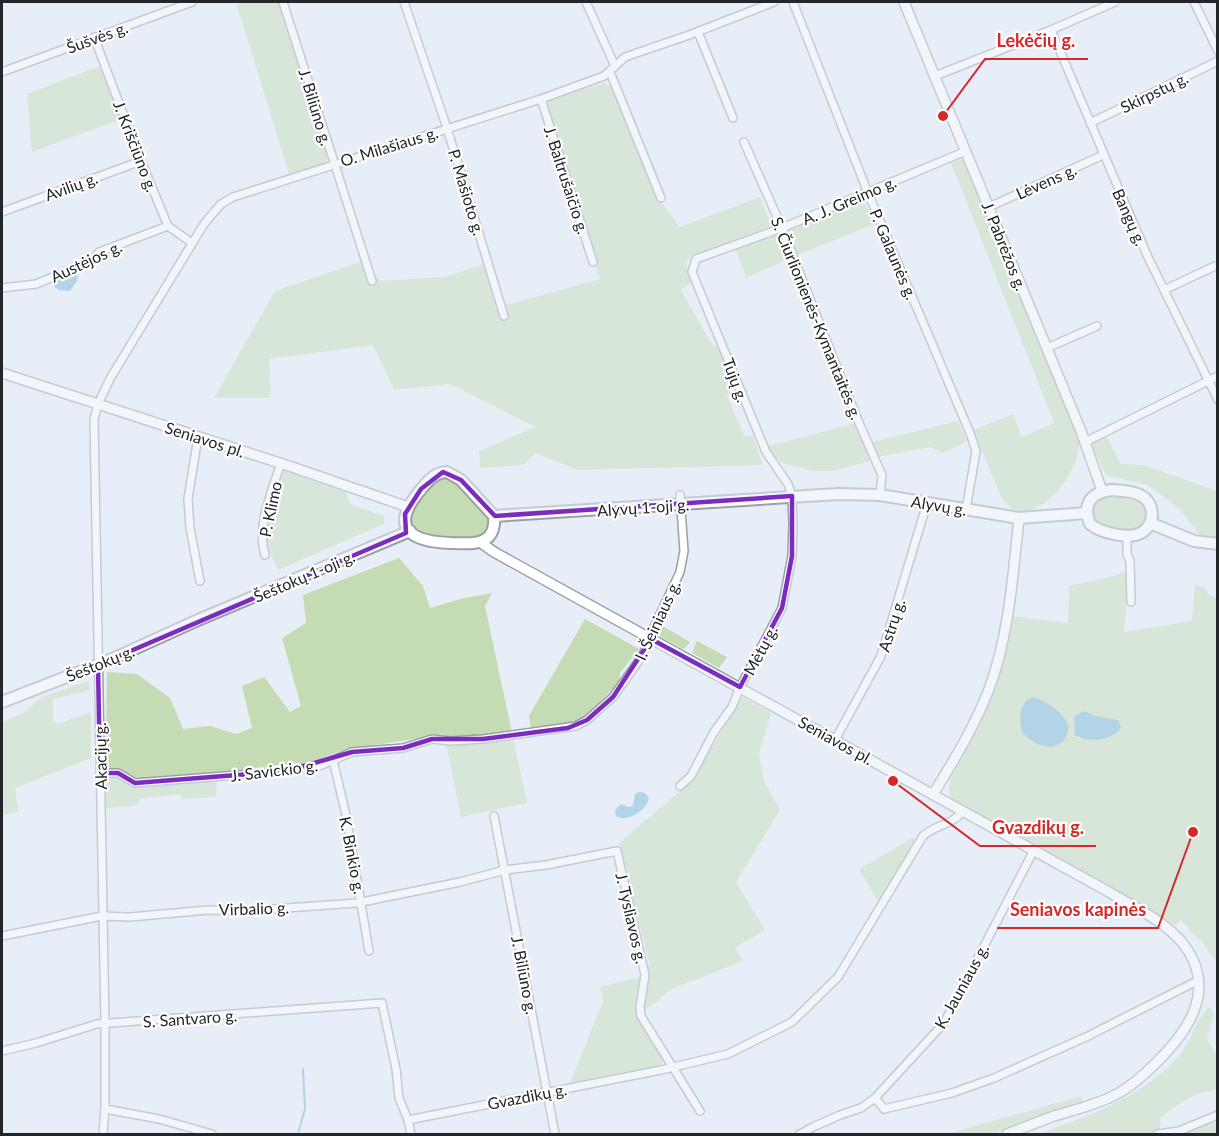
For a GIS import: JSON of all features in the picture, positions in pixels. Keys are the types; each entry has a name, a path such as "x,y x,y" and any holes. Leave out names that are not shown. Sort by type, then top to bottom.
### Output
{"main road":[{"path":"447,472 461,480 494,516 495,524 487,539 480,542 459,543 427,542 416,537 406,523 405,514 408,507 434,476 447,472"},
{"path":"1112,490 1141,495 1149,502 1153,513 1145,531 1127,535 1097,530 1090,524 1087,513 1089,503 1093,496 1102,491 1112,490"},
{"name":"Alyvų g.","path":"792,496 880,495 1019,518 1087,513"},
{"name":"Alyvų 1-oji g.","path":"494,516 681,499 792,496"},
{"path":"1150,523 1194,541 1218,544"},
{"name":"Šeštokų 1-oji g.","path":"198,620 410,531"},
{"name":"Šeštokų g.","path":"2,702 98,665 198,620"}],"street":[{"name":"Šušvės g.","path":"2,72 192,2"},
{"name":"J. Biliūno g.","path":"283,2 372,281"},
{"name":"P. Mašioto g.","path":"404,2 447,128 504,316"},
{"path":"586,2 661,198"},
{"name":"O. Milašiaus g.","path":"98,404 111,377 204,224 221,204 233,196 541,99 604,76 625,57 698,32 759,4 774,2"},
{"name":"P. Galaunės g.","path":"793,2 868,193 970,433 976,451 966,510"},
{"name":"J. Pabrėžos g.","path":"904,2 1047,348 1102,491"},
{"path":"935,76 1115,2"},
{"path":"1194,2 1218,51"},
{"name":"Bangų g.","path":"1051,30 1103,155 1164,290 1218,400"},
{"path":"698,32 733,118"},
{"name":"J. Kriščiūno g.","path":"94,37 168,225"},
{"name":"Skirpstų g.","path":"1090,123 1218,61"},
{"name":"J. Baltrušaičio g.","path":"541,99 593,262"},
{"name":"S. Čiurlionienės-Kymantaitės g.","path":"744,142 782,228 858,423 882,475 880,495"},
{"name":"A. J. Greimo g.","path":"696,259 782,228 966,151"},
{"name":"Lėvens g.","path":"989,207 1103,155"},
{"name":"Avilių g.","path":"2,212 141,161"},
{"path":"168,225 192,243"},
{"name":"Austėjos g.","path":"2,288 36,284 92,261 99,252 168,225"},
{"name":"Tujų g.","path":"696,259 692,272 747,410 766,452 788,484 792,496"},
{"path":"1164,290 1215,266"},
{"path":"1047,348 1098,326"},
{"name":"Seniavos pl.","path":"2,373 281,463 408,507"},
{"path":"1085,442 1218,376"},
{"name":"Akacijų g.","path":"98,404 94,419 105,1024 103,1134"},
{"path":"198,437 188,499 190,528 200,581"},
{"name":"P. Klimo","path":"265,555 262,538 264,526 281,463"},
{"name":"Mėtų g.","path":"680,786 691,776 714,732 732,707 740,687 782,608 792,556 792,496"},
{"name":"I. Šeiniaus g.","path":"483,739 568,728 587,720 613,697 643,655 680,572 684,551 681,499"},
{"name":"Astrų g.","path":"835,740 881,656 927,503"},
{"path":"933,794 966,737 990,687 1006,618 1019,518"},
{"path":"1127,535 1131,602"},
{"name":"Seniavos pl.","path":"480,542 494,552 1109,892 1165,927 1189,952 1199,980 1200,992 1197,1005 1174,1045 1139,1080 1112,1097 1007,1134"},
{"name":"J. Savickio g.","path":"100,773 118,773 135,783 287,771 322,765 352,752 403,748 432,739 450,741 483,739"},
{"name":"K. Binkio g.","path":"333,760 346,815 369,951"},
{"name":"Gvazdikų g.","path":"408,1120 662,1070 670,1066 728,1054 799,1017 838,977 923,836 934,828 952,822 963,811"},
{"name":"J. Biliūno g.","path":"494,816 555,1134"},
{"name":"K. Jauniaus g.","path":"800,1134 822,1122 861,1108 875,1098 944,1023 1034,850"},
{"name":"J. Tysliavos g.","path":"505,870 546,865 617,851 645,975 640,1007 641,1016 700,1111"},
{"name":"Virbalio g.","path":"2,936 102,916 129,917 208,909 242,911 362,902 460,882 505,870"},
{"path":"875,1098 884,1109 951,1093 973,1085 1086,1037 1199,980"},
{"name":"S. Santvaro g.","path":"2,1051 97,1024 382,1003 396,1069 399,1098 408,1120"},
{"path":"105,1109 159,1119 212,1134"},
{"path":"1158,1134 1179,1131 1218,1114"},
{"path":"408,1120 411,1134"}],"highlighted area":[{"path":"443,472 461,480 495,516 792,496 792,556 782,608 740,687 651,639 613,697 587,720 568,728 483,739 432,739 403,748 352,752 287,771 135,783 118,773 100,773 98,665 406,533 405,514 421,489"}],"green space":[{"path":"236,2 279,2 329,158 325,163 289,174"},
{"path":"100,66 121,119 32,152 27,94"},
{"path":"604,83 612,88 660,201 680,227 760,197 772,226 692,255 686,263 691,282 681,290 713,346 719,346 736,388 727,396 745,437 753,436 763,465 578,470 535,453 523,465 480,468 479,451 535,427 450,384 394,390 373,345 269,359 271,398 214,398 275,291 362,261 380,281 445,277 485,264 496,308 600,279 546,106 549,100"},
{"path":"954,158 966,161 1079,439 1073,467 1065,481 1054,495 1041,505 1028,510 1015,510 1003,501 973,430 1013,414 1022,437 1054,423 950,160"},
{"path":"863,200 875,224 797,255 788,234 793,227"},
{"path":"777,235 783,238 790,258 746,278 735,247"},
{"path":"958,421 967,441 943,453 930,447 877,457 872,442"},
{"path":"856,423 870,461 832,471 813,471 782,463 765,447"},
{"path":"1106,435 1121,464 1144,465 1217,491 1217,538 1200,536 1180,509 1147,485 1106,475 1092,446 1093,442"},
{"path":"283,471 346,492 350,504 384,516 384,524 278,570 269,550 268,536 270,517"},
{"path":"446,478 454,480 488,518 488,528 477,538 430,538 413,529 410,517 415,503 430,487"},
{"path":"1107,495 1141,502 1146,512 1145,523 1135,528 1122,530 1103,527 1095,522 1092,508 1095,501"},
{"path":"399,558 423,586 430,608 492,593 485,606 527,803 461,817 444,734 344,750 311,762 217,772 216,797 183,799 181,794 140,799 135,806 105,808 107,672 137,674 170,698 183,729 210,726 236,734 252,728 242,686 264,677 290,712 301,706 282,638 306,623 303,595"},
{"path":"1129,570 1124,632 1192,621 1195,585 1204,587 1208,594 1217,598 1217,963 1200,939 1181,920 1175,925 1137,901 953,800 950,793 952,775 976,731 997,680 1012,616 1068,623 1069,586 1114,576","holes":["1033,697 1068,730 1061,743 1022,732","1084,711 1096,716 1118,720 1099,739 1078,738 1074,720"]},
{"path":"665,615 661,625 690,642 685,648 655,633"},
{"path":"585,619 639,649 620,673 619,682 585,718 571,724 531,730 529,716"},
{"path":"697,641 727,657 719,668 692,653"},
{"path":"89,682 90,690 53,699 53,720 57,724 91,712 91,758 15,788 18,812 2,815 2,722 22,714 42,697"},
{"path":"742,697 771,713 759,754 764,781 780,810 736,882 765,930 735,947 743,961 672,989 638,1016 663,1062 659,1065 570,1083 603,1001 600,987 647,975 649,962 619,843 692,781"},
{"path":"913,838 916,840 879,903 859,869"},
{"path":"1207,1008 1211,1008 1214,1014 1207,1039 1217,1056 1217,1090 1194,1096 1161,1117 1160,1129 1165,1134 1039,1134 1112,1105 1146,1085 1181,1053"},
{"path":"1081,1096 1083,1101 993,1134 947,1134"},
{"path":"1214,1121 1217,1134 1172,1134 1192,1129"}],"water":[{"path":"79,270 77,281 70,291 58,290 52,284"},
{"path":"1033,697 1054,707 1065,719 1068,733 1059,744 1048,747 1030,740 1022,732 1020,717 1022,707"},
{"path":"1084,711 1118,720 1121,727 1118,732 1107,738 1093,740 1080,738 1075,735 1074,717"},
{"path":"645,793 649,798 641,811 626,818 616,816 615,811 618,806 622,804 627,807 633,806 635,794"}],"waterway":[{"path":"298,1134 305,1109 303,1069"}],"place":[{"name":"Lekėčių g.","path":"943,116"},
{"name":"Gvazdikų g.","path":"893,781"},
{"name":"Seniavos kapinės","path":"1193,832"}]}
